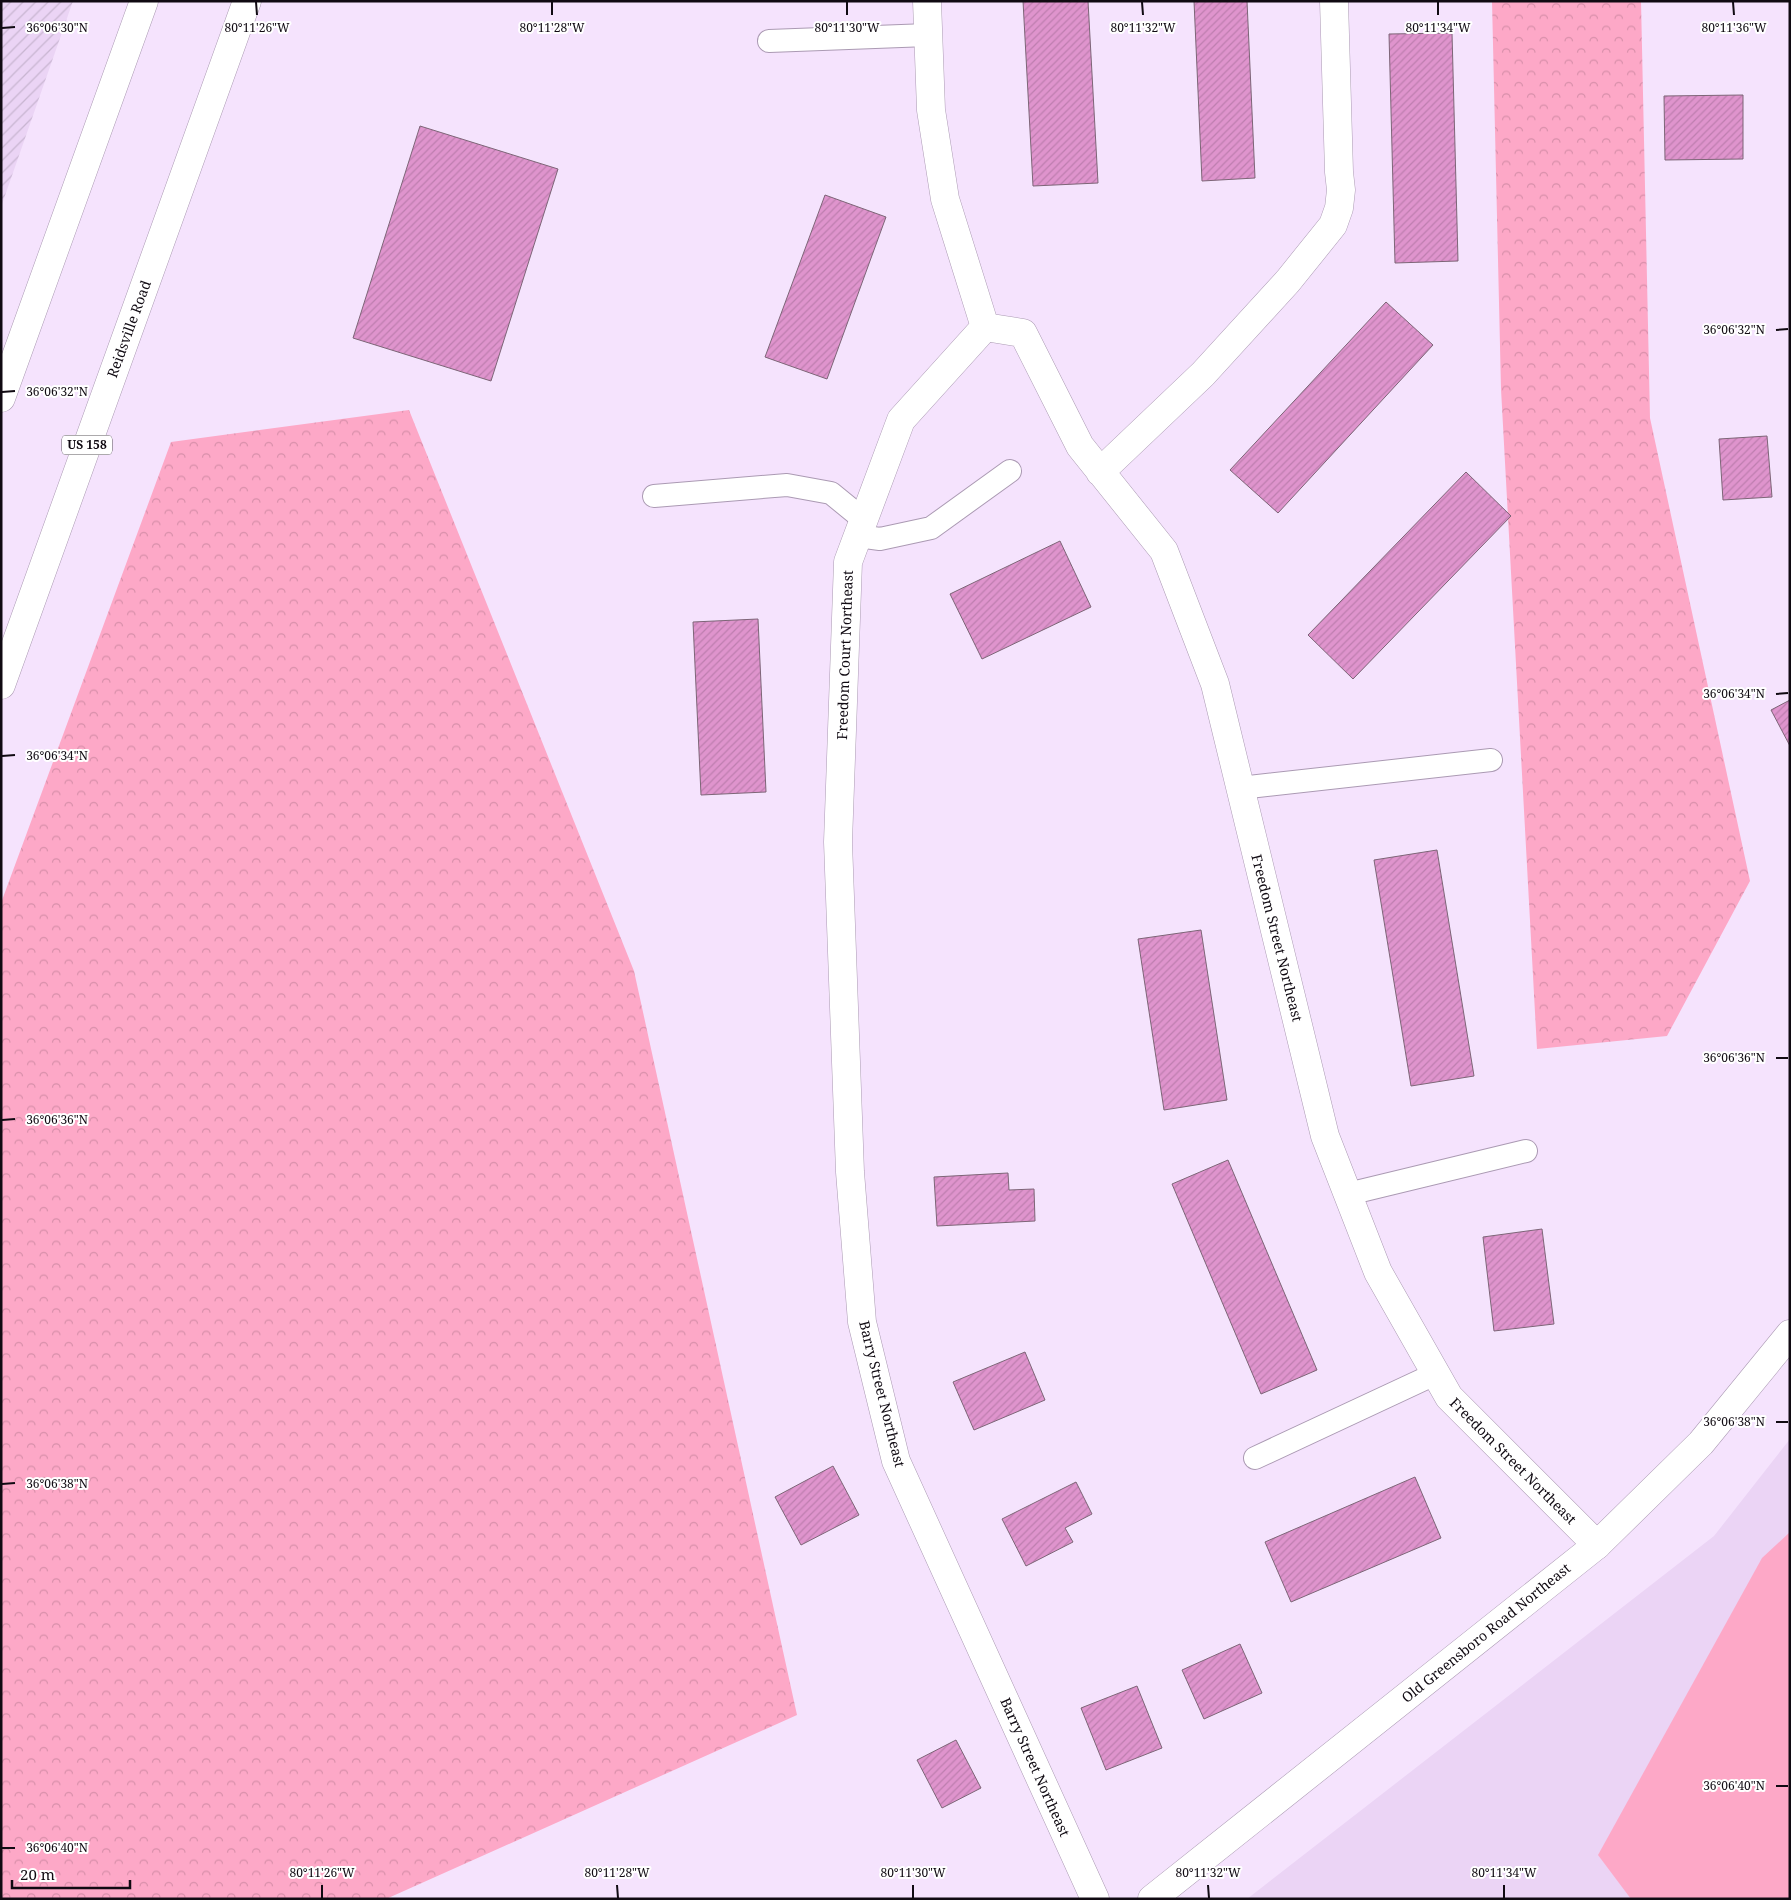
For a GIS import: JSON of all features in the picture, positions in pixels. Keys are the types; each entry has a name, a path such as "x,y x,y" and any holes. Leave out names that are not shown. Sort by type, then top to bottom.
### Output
{"main road":[{"path":"1,398 144,1"},
{"name":"Reidsville Road","path":"1,685 247,1"},
{"path":"927,1 931,110 946,199 985,327"},
{"path":"1100,472 1203,374 1288,281 1333,225 1339,208 1341,190 1338,172 1334,1"},
{"name":"Freedom Street Northeast","path":"985,327 1023,333 1080,446 1164,551 1215,684 1325,1136 1378,1272 1449,1397 1596,1544"},
{"name":"Freedom Court Northeast","path":"842,968 838,842 848,562 901,420 985,327"},
{"name":"Barry Street Northeast","path":"842,968 850,1172 862,1322 896,1461 1095,1899"},
{"name":"Old Greensboro Road Northeast","path":"1152,1899 1596,1544 1701,1443 1790,1334"}],"lane":[{"path":"769,41 928,35"},
{"path":"654,496 787,485 831,493 861,528 880,539 932,528 1010,471"},
{"path":"1240,788 1491,760"},
{"path":"1348,1194 1526,1150"},
{"path":"1255,1458 1435,1374"}],"shaded area":[{"path":"1,1 73,1 1,207"},
{"path":"1790,1439 1790,1899 1247,1899 1714,1536"}],"green space":[{"path":"1492,1 1641,1 1650,418 1750,881 1667,1036 1537,1049 1501,389"},
{"path":"409,410 634,971 797,1715 386,1899 1,1899 1,903 171,442"},
{"path":"1790,1532 1790,1899 1631,1899 1598,1855 1762,1558"}],"building":[{"path":"1023,1 1088,1 1098,183 1033,186"},
{"path":"1194,1 1247,1 1255,178 1202,181"},
{"path":"1452,33 1458,261 1395,263 1389,34"},
{"path":"1743,95 1743,159 1665,160 1664,96"},
{"path":"420,126 558,169 491,381 353,338"},
{"path":"825,195 886,217 827,379 765,357"},
{"path":"1386,302 1433,345 1278,513 1230,470"},
{"path":"1767,436 1772,497 1723,500 1719,439"},
{"path":"1466,472 1511,516 1353,679 1308,635"},
{"path":"1060,541 1091,607 982,659 950,594"},
{"path":"758,619 766,792 701,795 693,622"},
{"path":"1790,700 1790,746 1771,710"},
{"path":"1437,850 1474,1076 1411,1086 1374,860"},
{"path":"1201,930 1227,1100 1164,1110 1138,939"},
{"path":"1228,1160 1317,1370 1261,1394 1172,1184"},
{"path":"1008,1173 1009,1190 1034,1189 1035,1221 937,1226 934,1177"},
{"path":"1542,1229 1554,1324 1494,1331 1483,1237"},
{"path":"1025,1352 1045,1400 974,1430 953,1382"},
{"path":"833,1466 859,1515 801,1545 775,1497"},
{"path":"1415,1477 1441,1538 1291,1602 1265,1542"},
{"path":"1076,1482 1092,1514 1065,1528 1073,1542 1026,1566 1002,1519"},
{"path":"1240,1644 1262,1693 1204,1719 1182,1670"},
{"path":"1137,1686 1162,1748 1106,1770 1081,1708"},
{"path":"956,1740 981,1788 942,1808 917,1760"}]}
